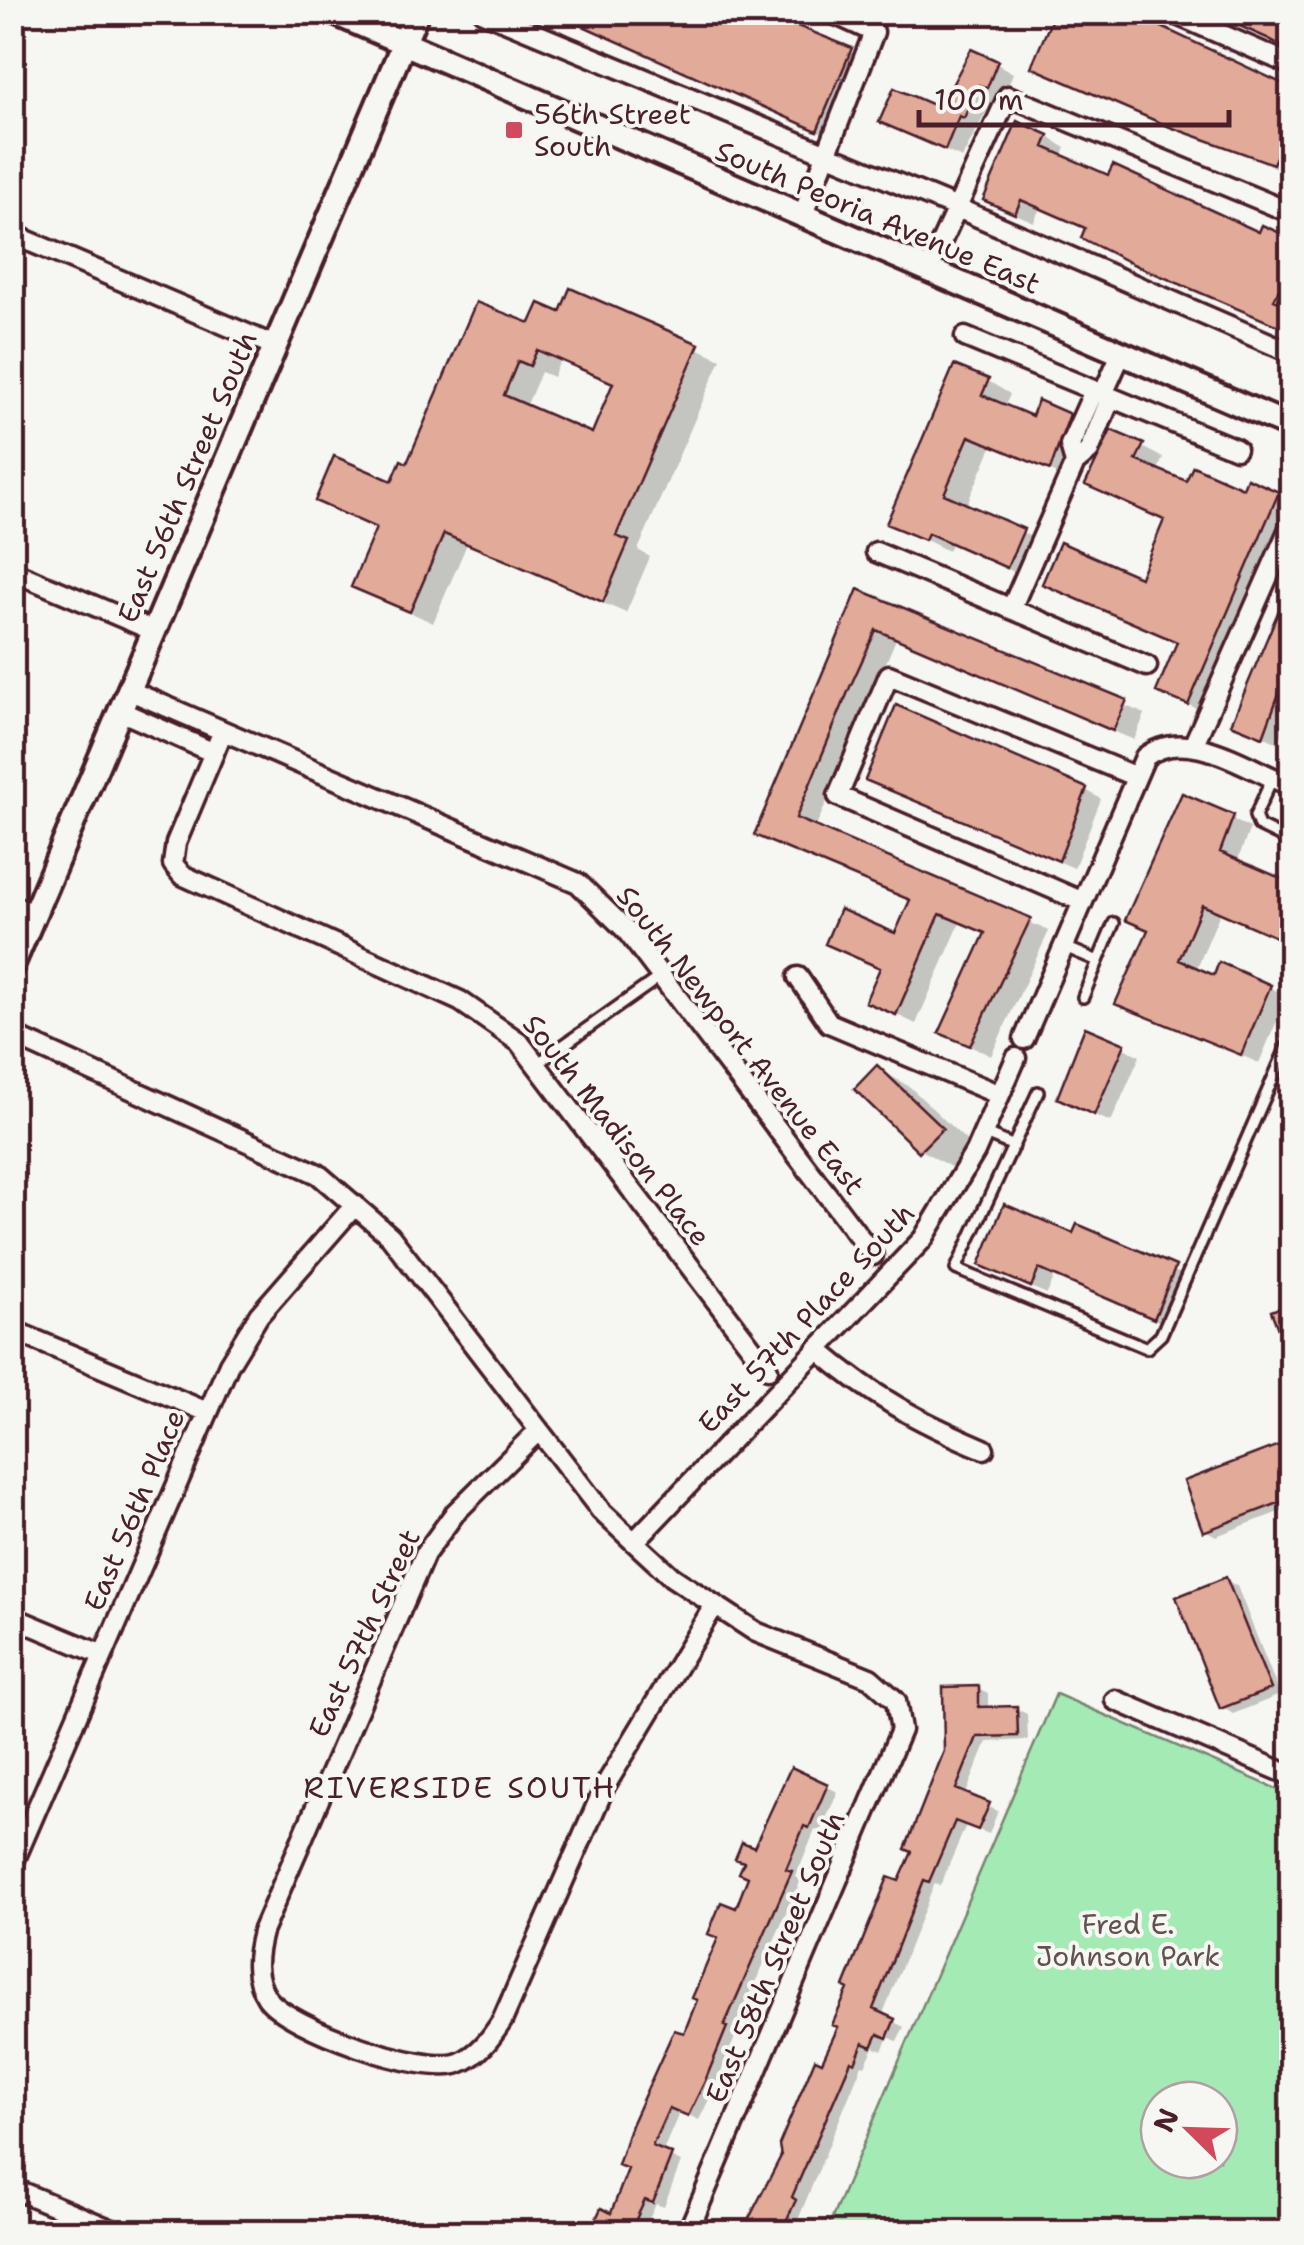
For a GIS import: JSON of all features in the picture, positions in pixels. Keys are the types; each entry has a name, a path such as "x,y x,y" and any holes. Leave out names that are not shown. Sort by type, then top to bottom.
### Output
{"main road":[{"name":"South Peoria Avenue East","path":"332,12 802,218 1292,426"},
{"name":"East 56th Street South","path":"12,966 23,910 124,701 416,12"}],"street":[{"name":"South Peoria Avenue East","path":"482,12 955,207 1292,353"},
{"path":"802,218 874,32 830,12"},
{"path":"1170,12 1292,65"},
{"path":"928,271 1008,96 1292,214"},
{"path":"12,234 275,346"},
{"path":"965,337 1236,450"},
{"path":"1012,609 1075,463 1070,446 1103,394 1121,354"},
{"path":"1194,746 1292,522"},
{"path":"876,552 1146,666"},
{"path":"12,570 154,631"},
{"path":"1081,901 838,796 888,675 1134,776"},
{"path":"124,701 214,753 224,731"},
{"name":"South Newport Avenue East","path":"124,701 224,731 578,882 613,916 661,976 873,1254"},
{"path":"1024,1039 1145,756 1158,746 1174,742 1194,746 1292,786"},
{"name":"South Madison Place","path":"214,753 176,843 174,864 202,887 460,1001 492,1019 537,1064 768,1369"},
{"path":"798,978 829,1024 1000,1095"},
{"path":"12,1035 280,1153 318,1174 390,1236 601,1510 672,1577 714,1606"},
{"name":"East 57th Place South","path":"634,1542 923,1238 951,1197 1016,1058"},
{"name":"East 56th Place","path":"12,1866 205,1411 260,1315 356,1205"},
{"path":"12,1330 205,1411"},
{"path":"816,1349 866,1391 909,1418 984,1448"},
{"name":"East 57th Street","path":"540,1430 455,1512 426,1554 262,1932 255,1958 259,1983 268,2000 286,2016 310,2028 412,2062 456,2064 487,2043 502,2021 605,1786 714,1606"},
{"name":"East 58th Street South","path":"688,2232 901,1730 896,1700 870,1678 784,1645 714,1606"},
{"path":"12,1617 103,1655"},
{"path":"1115,1700 1292,1776"},
{"path":"12,2188 117,2232"}],"lane":[{"path":"1272,779 1256,816 1264,830 1292,842"},
{"path":"1083,998 1114,923"},
{"path":"1062,946 1098,960"},
{"path":"537,1064 661,976"},
{"path":"1038,1092 956,1269 1147,1348 1161,1335 1292,1035"},
{"path":"983,1133 1014,1146"}],"green space":[{"name":"Fred E. Johnson Park","path":"1056,1694 1291,1795 1291,2232 826,2232"}],"building":[{"path":"552,12 763,12 852,48 817,131"},
{"path":"1055,12 1130,12 1292,88 1292,120 1273,164 1170,127 1031,67"},
{"path":"1208,12 1292,12 1292,51 1267,38"},
{"path":"971,49 998,61 987,88 979,85 964,118 959,116 945,150 879,122 894,88 940,108"},
{"path":"1017,121 1049,135 1044,147 1108,175 1113,165 1259,232 1262,225 1292,238 1292,258 1274,300 1292,307 1292,332 1133,264 1081,238 1085,228 1021,200 1015,214 983,200"},
{"path":"570,288 699,344 616,536 629,541 603,602 444,534 410,612 351,587 376,528 315,501 334,456 392,481 401,460 407,463 476,302 530,323 539,303 560,312","holes":["537,350 613,383 592,433 504,395 518,361 530,366"]},
{"path":"954,365 989,379 982,395 1032,416 1038,400 1070,414 1050,470 969,436 944,494 1024,529 1007,568 928,533 925,540 886,524"},
{"path":"1111,430 1144,444 1136,460 1186,481 1193,466 1243,488 1247,478 1279,492 1188,705 1156,692 1177,642 1042,584 1060,542 1140,577 1164,520 1085,485"},
{"path":"1292,579 1292,658 1263,737 1231,724"},
{"path":"858,589 1127,700 1113,731 876,630 850,687 796,818 1031,918 970,1046 939,1033 985,933 940,914 896,1015 865,1002 880,968 825,944 840,909 895,933 910,900 754,835"},
{"path":"896,705 1087,788 1059,861 865,780"},
{"path":"1182,793 1234,815 1220,852 1292,883 1292,944 1202,905 1179,960 1214,975 1219,962 1271,985 1241,1055 1115,1004 1148,930 1125,920"},
{"path":"1085,1027 1125,1044 1094,1115 1057,1098"},
{"path":"877,1065 943,1128 919,1152 854,1089"},
{"path":"1004,1204 1073,1233 1077,1224 1176,1266 1154,1319 1039,1269 1031,1287 979,1265"},
{"path":"1292,1303 1292,1360 1290,1360 1271,1311"},
{"path":"1292,1440 1292,1498 1203,1532 1184,1481"},
{"path":"1226,1577 1271,1689 1220,1709 1176,1597"},
{"path":"979,1686 979,1707 1017,1706 1018,1736 977,1737 956,1789 990,1803 978,1830 955,1821 929,1882 924,1880 873,2009 895,2019 887,2038 878,2034 872,2047 863,2043 855,2063 851,2061 792,2197 796,2200 781,2232 742,2232 781,2156 779,2145 815,2059 822,2062 838,2027 832,2025 848,1989 844,1987 888,1877 899,1881 912,1852 905,1849 944,1751 943,1687"},
{"path":"791,1767 828,1784 809,1828 804,1826 786,1869 792,1871 688,2116 669,2108 652,2146 672,2154 653,2203 645,2200 630,2232 590,2232 601,2208 611,2213 628,2169 618,2165 631,2125 674,2030 684,2033 697,2000 692,1998 718,1938 708,1934 721,1902 736,1908 748,1877 739,1873 744,1862 735,1859 742,1842 754,1847"}],"place":[{"name":"56th Street South","path":"514,130"}],"district":[{"name":"RIVERSIDE SOUTH","path":"460,1787"}]}
